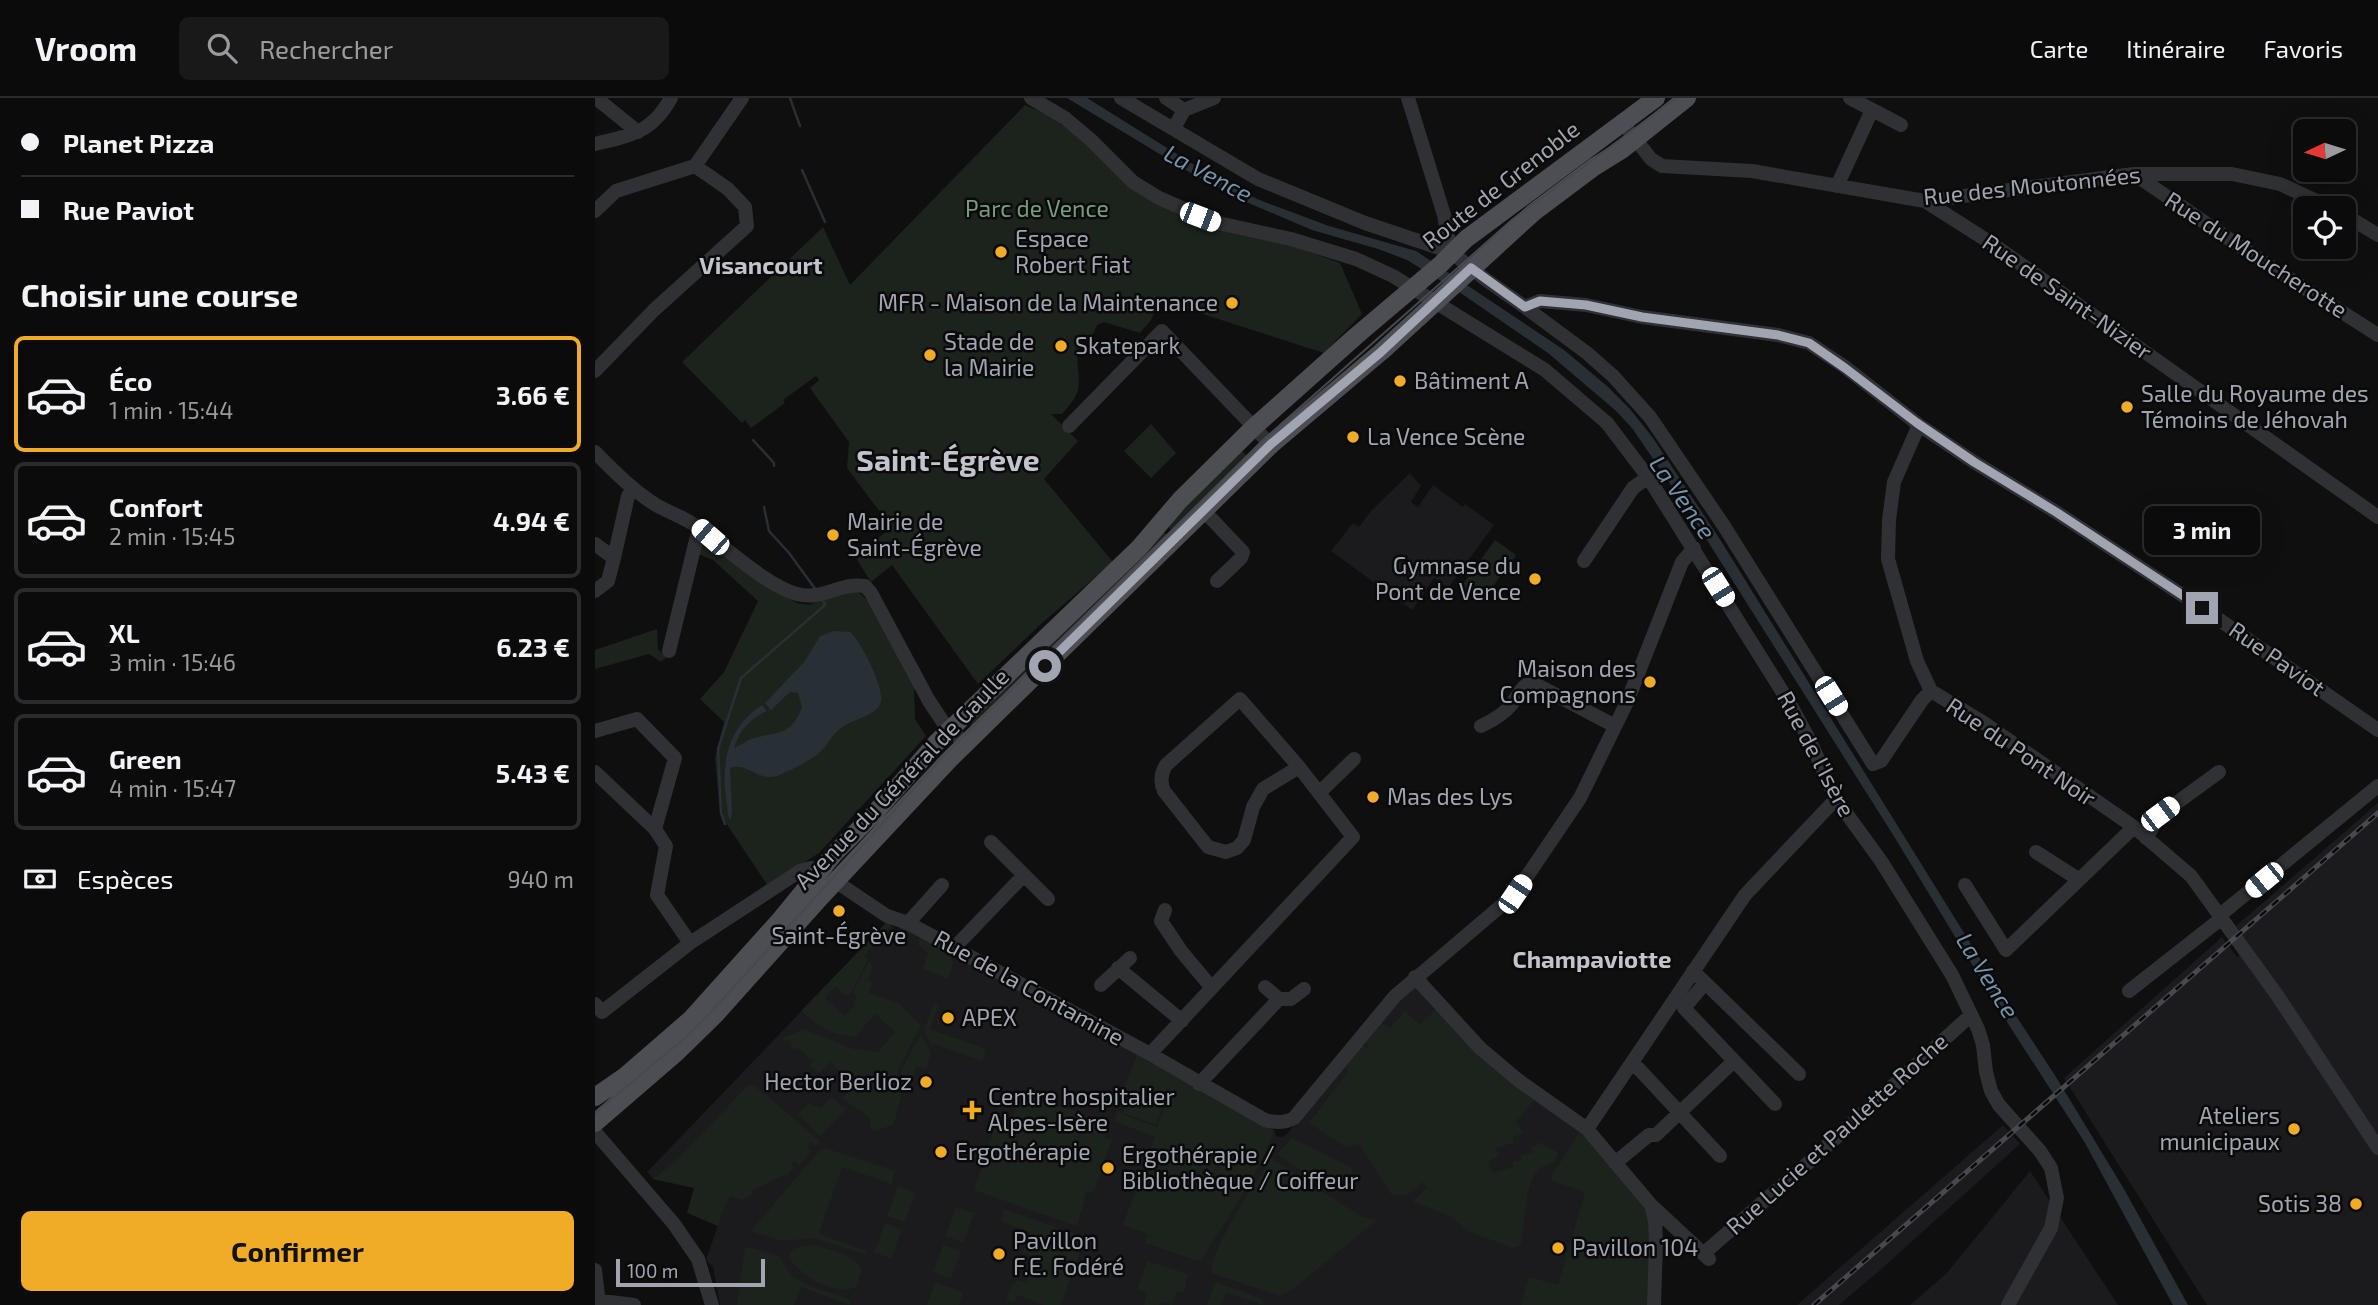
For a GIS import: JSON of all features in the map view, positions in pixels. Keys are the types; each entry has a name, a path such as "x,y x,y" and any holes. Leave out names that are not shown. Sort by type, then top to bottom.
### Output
{"main road":[{"name":"Route de Grenoble","path":"1416,285 1473,233 1656,98"},
{"name":"Route de Grenoble","path":"1439,299 1534,212 1594,167 1636,140 1687,98"},
{"name":"Avenue du Général de Gaulle","path":"595,1097 624,1077 691,1019 780,920 806,886 950,729 1139,548 1162,519 1254,428 1416,285"},
{"name":"Avenue du Général de Gaulle","path":"595,1123 715,1015 945,764 1203,510 1271,444 1439,299"}],"street":[{"path":"596,98 638,132"},
{"path":"595,144 638,132 654,123 671,98"},
{"path":"595,211 616,191 695,166 742,98"},
{"name":"Rue de l'Isère","path":"1031,98 1065,118 1133,182 1177,207 1214,222 1291,239 1356,259 1416,285 1535,362 1607,423 1648,477 1694,548 1790,704 1836,799 1881,861 1952,975 1983,1045 1991,1090 1999,1105 2040,1150 2051,1168 2057,1198 2051,1228 2009,1304"},
{"path":"1121,98 1258,179 1446,258 1525,307 1613,376 1650,417 1717,515 1873,764 1881,761 1931,691"},
{"path":"1167,98 1185,110"},
{"path":"1174,128 1185,110 1214,98"},
{"path":"1850,98 1901,125"},
{"path":"1410,99 1445,219 1446,258"},
{"path":"1837,186 1872,110"},
{"name":"Rue des Moutonnées","path":"1622,122 1651,159 1662,166 1752,171 1925,201 2134,174 2232,174 2280,184 2306,196"},
{"path":"595,371 654,310 747,226 745,207 728,189 695,166"},
{"name":"Rue du Moucherotte","path":"2134,174 2246,251 2378,335"},
{"name":"Rue de Saint-Nizier","path":"1925,201 1991,243 2378,517"},
{"path":"2356,222 2378,235"},
{"name":"Rue Paviot","path":"1525,307 1540,301 1586,305 1642,317 1778,335 1809,343 1919,425 2214,616 2378,730"},
{"path":"1069,426 1162,331 1271,444"},
{"name":"Rue du Pont Noir","path":"1919,425 1894,482 1888,559 1917,662 1931,691 1984,723 2134,827 2191,876 2277,995 2378,1148"},
{"path":"595,452 633,489 699,528 790,592 812,597 826,594 840,586 865,586 929,701 966,745"},
{"path":"1584,561 1633,488 1648,477"},
{"path":"595,591 608,581 628,496 633,489"},
{"path":"1203,510 1243,552 1241,558 1217,581"},
{"path":"669,651 699,528"},
{"path":"595,544 614,558"},
{"path":"1654,1305 1656,1243 1651,1205 1587,1129 1518,1080 1480,1048 1415,977 1515,894 1580,797 1627,702 1682,562 1694,548"},
{"path":"1481,726 1492,722 1509,708 1518,692 1526,685 1537,685 1615,726"},
{"name":"Rue de la Contamine","path":"1150,1054 1353,837 1299,768 1240,699 1162,771 1162,786 1208,847 1226,852 1237,848 1244,840 1253,807 1263,789 1299,768"},
{"path":"595,731 636,719 675,758 655,829"},
{"path":"1319,793 1354,759"},
{"path":"595,772 655,829 666,846 657,895 690,943"},
{"path":"2146,838 2160,814 2219,772"},
{"path":"2129,992 2378,786"},
{"path":"1587,1129 1745,895 1836,799"},
{"path":"1965,885 2005,950 2134,827"},
{"path":"991,842 1048,899"},
{"path":"2036,852 2078,879"},
{"path":"598,1008 690,943 800,872 811,869 820,871"},
{"name":"Rue de la Contamine","path":"820,871 887,916 908,922 1273,1123 1294,1118 1374,1019 1415,977"},
{"path":"954,948 1024,876"},
{"name":"Rue de la Contamine","path":"908,922 942,885"},
{"path":"1165,910 1161,921 1181,951 1212,988"},
{"name":"Rue de la Contamine","path":"1101,985 1130,958"},
{"path":"1118,968 1182,1021"},
{"path":"1693,971 1799,1074"},
{"path":"1265,987 1279,999 1291,999 1304,989"},
{"path":"1700,989 1684,1008 1775,1104"},
{"path":"1199,1084 1279,999"},
{"name":"Rue Lucie et Paulette Roche","path":"1651,1205 1706,1256 1971,1015"},
{"path":"1615,1163 1649,1135 1656,1135 1734,1061"},
{"path":"1638,1068 1720,1156"},
{"path":"595,1132 674,1224 698,1259 712,1305"},
{"path":"595,1270 598,1302 634,1305"}],"shaded area":[{"path":"1410,473 1421,486 1411,502 1418,507 1433,485 1494,525 1448,588 1434,578 1412,610 1331,551 1353,523 1359,527 1371,511"},
{"path":"2378,803 2378,1305 2207,1305 2064,1078 2222,937 2237,957 2250,946 2236,926"},
{"name":"Centre hospitalier Alpes-Isère","path":"887,922 896,930 902,927 963,960 1274,1130 1276,1136 1282,1137 1383,1014 1416,984 1510,1081 1584,1136 1648,1305 720,1305 713,1267 706,1260 726,1202 695,1188 653,1179 647,1172"},
{"path":"2003,1125 2020,1144 1878,1272 1839,1305 1797,1305"},
{"path":"2030,1171 2118,1305 1910,1305 1947,1273"}],"green space":[{"name":"Parc de Vence","path":"1025,105 1050,116 1086,142 1148,198 1195,223 1290,245 1340,263 1362,314 1324,353 1159,300 1151,320 1140,333 1104,322 1097,325 1092,337 1085,335 1078,347 1077,393 1062,414 1051,414 1078,441 1044,479 1113,562 1041,624 978,684 892,565 871,582 854,555 892,528 847,468 849,442 810,388 819,380 816,376 751,428 745,420 742,423 682,362 823,227 850,285"},
{"path":"1151,424 1176,453 1151,478 1124,451"},
{"path":"1240,449 1250,459 1174,533 1165,524 1239,454"},
{"path":"1160,528 1169,537 975,729 967,720"},
{"path":"699,536 797,603 809,605 854,588 866,599 914,684 915,719 926,736 819,853 768,886 720,814 715,758 724,722 700,699 724,672 758,601 713,560 696,553"},
{"path":"1495,540 1516,555 1481,603 1460,588"},
{"path":"657,629 658,649 666,658 661,662 649,654 595,669 595,650"},
{"path":"887,922 891,926 864,955 868,960 852,992 846,996 835,987 825,998 845,1016 855,1005 853,1002 857,998 853,993 869,961 873,966 868,980 872,982 869,993 899,1003 921,1026 898,1070 901,1097 894,1124 877,1131 870,1129 870,1118 842,1098 859,1082 848,1072 843,1075 831,1062 819,1073 810,1066 813,1061 798,1048 796,1050 790,1045 792,1043 788,1039 785,1041 782,1038 804,1029 853,1049 878,1052 895,1032 875,1014 855,1037 826,1029 801,1011"},
{"path":"902,927 953,954 948,979 923,969 928,953 918,945 920,937 904,931 901,937 893,938 890,935"},
{"path":"934,1003 938,1005 930,1029 986,1049 982,1061 935,1044 933,1048 924,1030"},
{"path":"1440,1005 1535,1099 1516,1122 1524,1133 1513,1137 1514,1142 1496,1149 1499,1156 1488,1162 1493,1173 1513,1167 1513,1162 1521,1160 1521,1156 1533,1152 1531,1147 1538,1142 1559,1153 1554,1162 1539,1169 1530,1184 1521,1245 1514,1248 1469,1232 1450,1216 1413,1202 1427,1187 1422,1182 1408,1194 1391,1194 1359,1144 1345,1147 1309,1123 1348,1072 1343,1064 1360,1043 1366,1048 1369,1045 1363,1039 1378,1021 1390,1028 1405,1011 1420,1025"},
{"path":"921,1034 931,1053 926,1069 917,1066 907,1092 903,1090 901,1070"},
{"path":"1137,1055 1274,1130 1251,1180 1202,1259 1198,1261 1145,1243 1148,1234 1123,1225 1155,1137 1114,1121 1117,1112 1157,1127 1166,1104 1124,1089"},
{"path":"748,1085 754,1085 820,1141 815,1146 811,1142 807,1147 811,1151 799,1166 795,1162 791,1164 794,1167 787,1176 783,1175 752,1189 753,1194 742,1200 731,1196 718,1226 687,1213 694,1188 653,1179 676,1161"},
{"path":"1130,1093 1163,1105 1156,1125 1123,1113"},
{"path":"832,1097 846,1109 820,1136 798,1115 808,1103 820,1108"},
{"path":"1028,1098 1076,1111 1108,1127 1105,1137 1112,1140 1093,1193 1087,1191 1077,1226 974,1190 994,1129 1009,1133 1016,1106"},
{"path":"1579,1133 1645,1207 1650,1221 1648,1305 1521,1305 1529,1277 1558,1285 1585,1192 1553,1181 1551,1177"},
{"path":"1292,1138 1350,1167 1358,1182 1345,1186 1332,1185 1291,1164 1277,1154"},
{"path":"825,1148 894,1172 892,1184 842,1167 819,1234 865,1250 867,1255 813,1238 782,1241 751,1231 816,1154"},
{"path":"1271,1158 1361,1216 1377,1220 1293,1289 1280,1296 1212,1273 1212,1264 1225,1234"},
{"path":"898,1186 915,1193 905,1222 887,1216"},
{"path":"956,1207 974,1213 963,1243 946,1236"},
{"path":"1004,1209 1092,1240 1092,1244 1084,1241 1061,1305 1044,1305 1017,1295 1014,1302 1006,1300 1012,1284 1017,1280 1026,1283 1035,1257 1023,1252 1030,1232 1001,1222"},
{"path":"885,1223 902,1230 891,1259 874,1252"},
{"path":"812,1245 840,1252 858,1264 862,1269 856,1287 828,1287 794,1265 789,1258 792,1251 797,1247"},
{"path":"943,1245 961,1251 951,1279 933,1272"},
{"path":"745,1248 778,1255 793,1277 809,1286 851,1300 850,1305 801,1287 794,1305 737,1305"},
{"path":"1147,1261 1188,1274 1184,1293 1177,1291 1172,1305 1161,1302 1159,1305 1144,1305 1147,1293 1137,1290"},
{"path":"935,1282 963,1292 959,1305 927,1305"},
{"path":"1215,1282 1263,1299 1263,1305 1226,1293 1221,1305 1207,1305"}],"water":[{"name":"La Vence","path":"1067,98 1087,98 1212,176 1257,199 1329,226 1416,251 1564,350 1630,409 1653,438 1721,541 2056,1077 2124,1189 2188,1305 2173,1305 2085,1143 1688,510 1632,428 1615,410 1548,353 1407,260 1312,230 1244,201 1196,176"},
{"path":"834,631 850,632 855,637 872,667 880,689 880,704 869,714 840,729 818,754 781,774 766,777 741,767 730,768 730,820 725,776 729,748 734,736 750,714 762,705 767,711 746,725 734,748 751,739 783,731 793,724 802,707 798,693 790,692 771,710 765,703 805,661 820,636"}],"waterway":[{"path":"790,98 800,126"},
{"path":"802,170 825,222"},
{"path":"753,440 774,466"},
{"path":"764,507 769,531 816,590"},
{"path":"725,824 721,813 718,749 741,678 825,605 824,602"}],"tram line":[{"path":"595,1113 686,1037 712,1011 938,762 1263,440 1513,219 1676,98"}],"railway":[{"path":"1814,1305 2378,813"}],"place":[{"name":"Espace Robert Fiat","path":"1001,252"},
{"name":"MFR - Maison de la Maintenance","path":"1232,303"},
{"name":"Skatepark","path":"1061,346"},
{"name":"Stade de la Mairie","path":"930,355"},
{"name":"Bâtiment A","path":"1400,381"},
{"name":"Salle du Royaume des Témoins de Jéhovah","path":"2127,407"},
{"name":"La Vence Scène","path":"1353,437"},
{"name":"Mairie de Saint-Égrève","path":"833,535"},
{"name":"Gymnase du Pont de Vence","path":"1535,579"},
{"name":"Maison des Compagnons","path":"1650,682"},
{"name":"Mas des Lys","path":"1373,797"},
{"name":"Saint-Égrève","path":"839,911"},
{"name":"APEX","path":"948,1018"},
{"name":"Hector Berlioz","path":"926,1082"},
{"name":"Centre hospitalier Alpes-Isère","path":"972,1110"},
{"name":"Ateliers municipaux","path":"2294,1129"},
{"name":"Ergothérapie","path":"941,1152"},
{"name":"Ergothérapie / Bibliothèque / Coiffeur","path":"1108,1168"},
{"name":"Sotis 38","path":"2356,1204"},
{"name":"Pavillon 104","path":"1558,1248"},
{"name":"Pavillon F.E. Fodéré","path":"999,1254"}],"district":[{"name":"Visancourt","path":"761,266"},
{"name":"Saint-Égrève","path":"948,461"},
{"name":"Champaviotte","path":"1592,960"}],"route":[{"path":"1045,666 1271,444 1381,352 1471,268 1525,307 1540,301 1586,305 1642,317 1778,335 1809,343 1974,462 2056,512 2202,608"}]}
